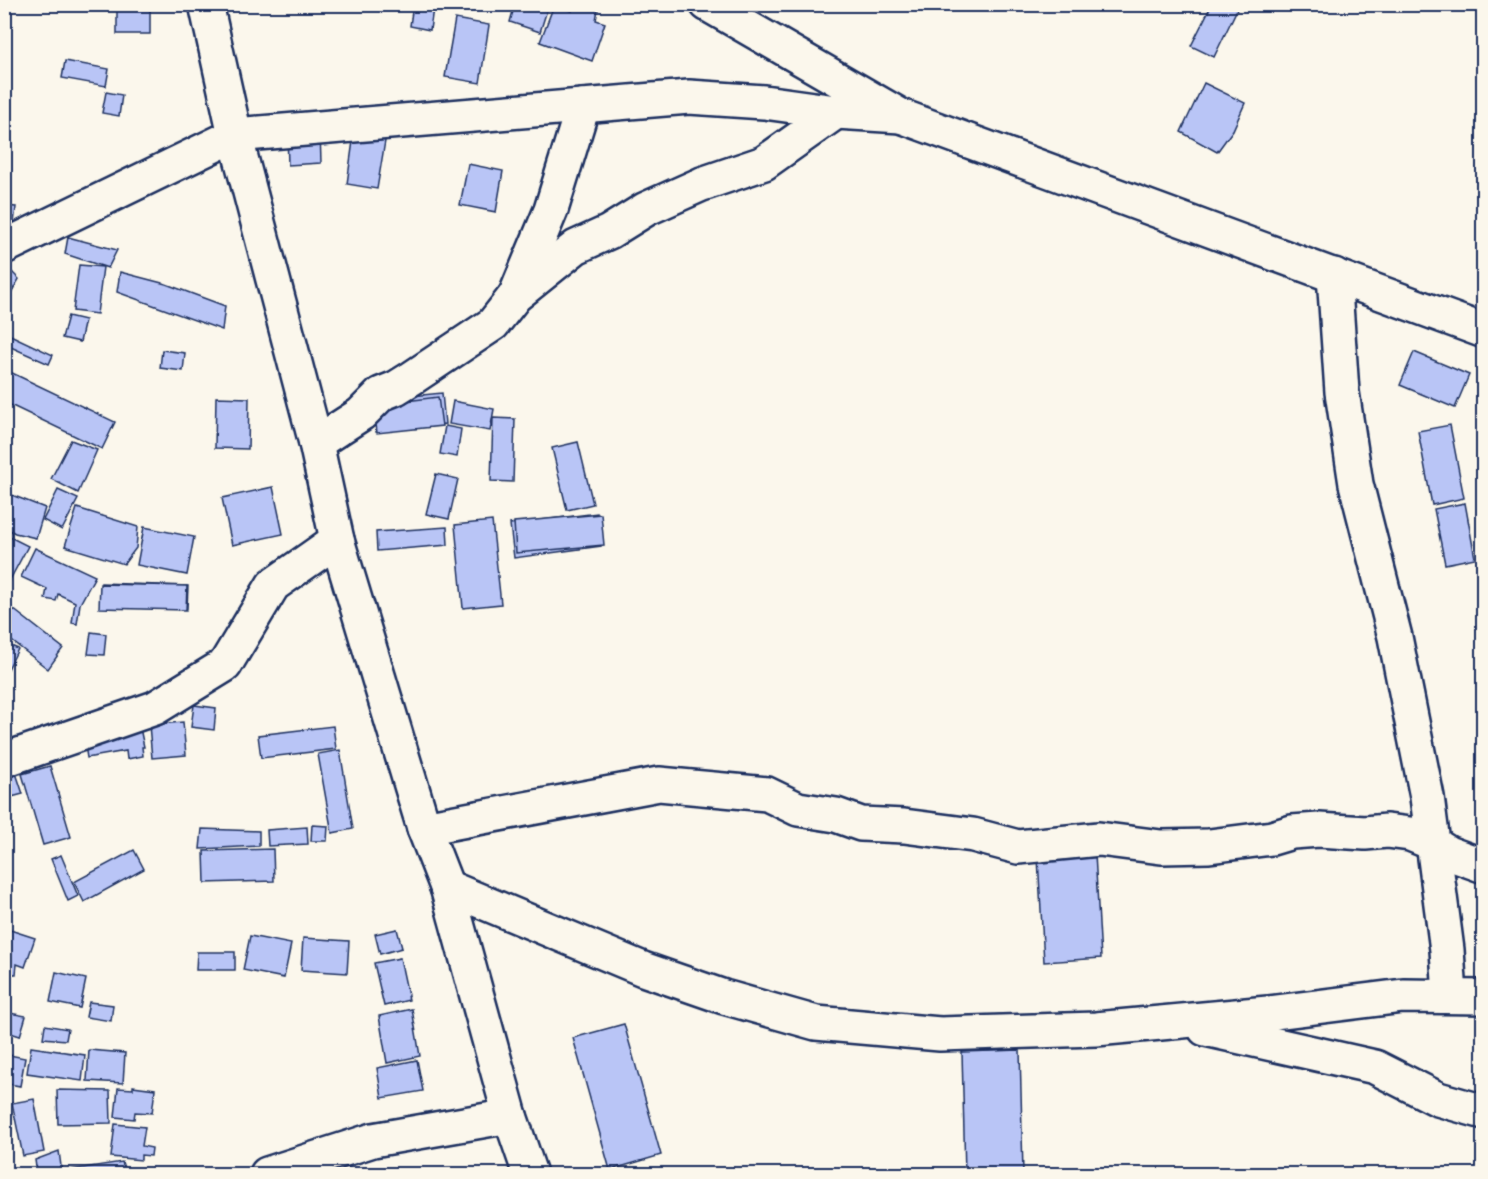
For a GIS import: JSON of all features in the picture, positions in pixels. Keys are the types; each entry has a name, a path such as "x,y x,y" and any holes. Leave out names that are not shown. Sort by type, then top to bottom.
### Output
{"street":[{"path":"206,4 235,135 315,443 337,540 424,828 447,887 510,1116 530,1174"},
{"path":"707,4 901,116 1484,331"},
{"path":"4,247 235,135 689,97 764,102 836,112 901,116"},
{"path":"315,443 361,414 381,394 396,388 494,324 515,296 551,210 583,106"},
{"path":"515,296 576,247 609,232 646,209 702,184 764,163 836,112"},
{"path":"1334,275 1342,392 1356,484 1395,637 1427,797 1447,950 1450,996"},
{"path":"4,760 155,708 225,665 273,585 337,540"},
{"path":"424,828 659,784 767,794 798,808 836,815 861,824 904,826 973,835 1018,847 1099,839 1161,847 1209,846 1272,838 1292,831 1319,830 1343,833 1388,831 1410,834 1448,853 1484,866"},
{"path":"447,887 643,969 724,997 816,1023 940,1034 1096,1029 1168,1024 1403,996 1484,996"},
{"path":"1168,1024 1239,1036 1308,1054 1374,1067 1438,1099 1484,1112"},
{"path":"267,1174 373,1140 510,1116"}],"building":[{"path":"117,4 150,4 150,34 117,34"},
{"path":"413,4 433,8 430,30 410,26"},
{"path":"515,4 530,4 547,10 540,32 510,22"},
{"path":"573,4 599,4 596,20 605,23 592,61 540,42 554,5 572,11"},
{"path":"1212,4 1239,5 1214,57 1191,46"},
{"path":"455,19 489,25 480,83 445,77"},
{"path":"65,61 109,69 106,86 62,78"},
{"path":"1204,83 1245,103 1233,130 1217,152 1181,132"},
{"path":"106,92 122,95 119,116 102,113"},
{"path":"4,105 10,105 11,200 4,200"},
{"path":"320,131 321,163 288,165 287,133"},
{"path":"386,135 377,189 347,184 353,141"},
{"path":"468,164 503,171 496,212 460,205"},
{"path":"4,206 16,207 14,223 4,222"},
{"path":"68,237 117,250 108,268 65,254"},
{"path":"79,265 103,267 97,314 73,311"},
{"path":"6,266 19,279 4,305 4,268"},
{"path":"120,272 166,284 225,306 222,330 117,292"},
{"path":"68,316 85,320 80,342 62,338"},
{"path":"4,332 53,355 49,364 4,344"},
{"path":"162,350 185,353 183,371 160,368"},
{"path":"1414,352 1469,375 1455,408 1400,385"},
{"path":"10,372 115,422 102,449 4,402 4,383"},
{"path":"442,393 445,424 376,432 372,400"},
{"path":"216,397 249,398 248,449 215,448"},
{"path":"438,397 442,426 377,433 374,405"},
{"path":"453,401 494,409 490,431 449,424"},
{"path":"493,418 515,419 513,482 491,481"},
{"path":"1450,425 1464,498 1432,505 1418,431"},
{"path":"445,426 461,429 457,457 440,454"},
{"path":"71,440 97,450 78,493 51,479"},
{"path":"578,442 593,504 567,510 552,448"},
{"path":"436,474 458,479 449,519 426,514"},
{"path":"273,487 283,534 232,545 222,498"},
{"path":"58,490 78,499 62,530 43,520"},
{"path":"4,492 45,508 36,538 15,533 4,527"},
{"path":"1465,503 1475,558 1445,564 1434,509"},
{"path":"77,508 138,527 136,548 124,564 65,546"},
{"path":"597,513 601,546 514,558 510,524"},
{"path":"601,514 604,545 516,553 514,522"},
{"path":"492,521 501,604 463,608 455,525"},
{"path":"144,527 194,537 187,575 137,565"},
{"path":"447,527 448,545 377,551 376,532"},
{"path":"4,534 28,546 4,591"},
{"path":"35,548 95,576 80,604 77,624 72,623 75,602 58,594 56,601 45,599 47,589 21,577"},
{"path":"101,583 188,586 187,609 101,606"},
{"path":"100,584 187,586 186,610 99,608"},
{"path":"4,602 63,648 48,669 4,635"},
{"path":"91,632 106,634 104,655 88,654"},
{"path":"4,643 18,649 5,675 4,675"},
{"path":"194,705 216,708 214,730 191,727"},
{"path":"183,722 186,755 152,758 149,725"},
{"path":"333,726 336,749 261,758 258,735"},
{"path":"140,728 144,747 142,747 143,756 127,759 126,751 87,758 84,739"},
{"path":"340,750 353,829 332,833 318,754"},
{"path":"50,766 71,837 43,845 22,774"},
{"path":"16,773 23,794 4,799 4,777"},
{"path":"312,825 328,826 327,841 311,841"},
{"path":"307,827 308,844 268,846 267,830"},
{"path":"202,829 259,831 259,846 200,849"},
{"path":"273,849 274,881 205,883 204,851"},
{"path":"134,850 144,869 84,902 74,882"},
{"path":"1095,854 1101,958 1044,962 1038,858"},
{"path":"61,855 78,896 68,901 51,859"},
{"path":"4,928 35,938 25,967 17,964 16,974 10,974 11,962 4,960"},
{"path":"397,929 402,948 380,954 375,934"},
{"path":"250,936 291,944 284,978 243,970"},
{"path":"303,938 349,941 347,973 301,970"},
{"path":"197,952 235,952 235,970 196,970"},
{"path":"400,958 409,1000 384,1006 374,963"},
{"path":"56,972 86,979 80,1008 50,1002"},
{"path":"89,1002 113,1005 111,1021 86,1017"},
{"path":"412,1009 420,1056 387,1063 379,1016"},
{"path":"4,1012 26,1016 20,1036 4,1031"},
{"path":"624,1024 661,1155 610,1170 573,1038"},
{"path":"45,1025 68,1029 66,1040 43,1038"},
{"path":"31,1047 85,1055 82,1081 27,1073"},
{"path":"89,1050 125,1053 123,1083 87,1081"},
{"path":"1020,1050 1023,1174 965,1174 962,1052"},
{"path":"4,1054 25,1058 20,1086 4,1083"},
{"path":"417,1060 423,1091 382,1098 377,1068"},
{"path":"133,1086 155,1089 152,1113 135,1112 134,1119 115,1117 118,1088 133,1089"},
{"path":"57,1090 110,1091 111,1123 58,1124"},
{"path":"34,1099 44,1152 23,1156 12,1103"},
{"path":"115,1124 145,1127 142,1146 152,1148 151,1156 141,1155 141,1160 111,1157"},
{"path":"59,1151 62,1174 37,1174 35,1160"},
{"path":"122,1162 126,1174 64,1174 63,1171"}]}
